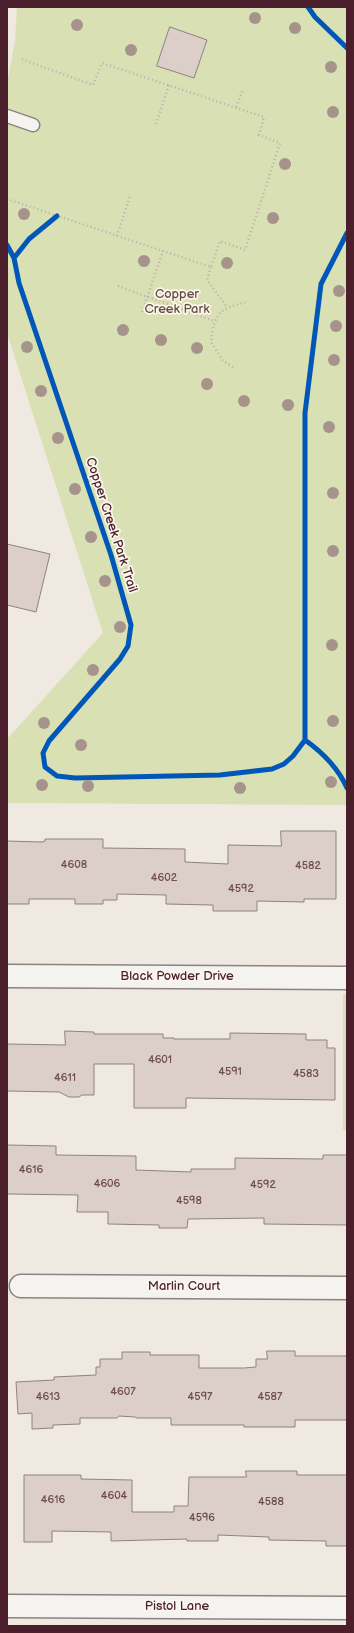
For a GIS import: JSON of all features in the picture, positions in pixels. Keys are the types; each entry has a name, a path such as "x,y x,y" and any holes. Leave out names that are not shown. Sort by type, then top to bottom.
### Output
{"street":[{"name":"Black Powder Drive","path":"7,976 347,978"},
{"name":"Marlin Court","path":"21,1286 347,1288"},
{"name":"Pistol Lane","path":"7,1606 347,1608"}],"lane":[{"path":"7,116 33,125"}],"path":[{"path":"20,59 93,85 102,63 264,117 259,135 280,143 245,250 220,241 207,280 227,307"},
{"path":"156,124 169,85"},
{"path":"236,107 243,90"},
{"path":"117,236 130,196"},
{"path":"7,199 211,267"},
{"path":"52,221 57,216"},
{"path":"142,312 163,251"},
{"path":"118,286 214,321"},
{"path":"233,367 223,361 211,342 214,321 219,313 227,307 247,302"}],"green space":[{"name":"Copper Creek Park","path":"17,7 347,7 347,805 7,803 7,739 103,633 7,333 7,84 15,41"},
{"path":"343,994 347,994 347,1131 343,1130"}],"building":[{"path":"170,27 207,40 194,78 157,66"},
{"path":"7,544 50,554 36,612 7,605"},
{"path":"281,831 336,831 336,899 304,899 304,902 257,901 257,911 213,911 213,905 166,904 166,895 117,894 117,900 103,900 103,904 75,904 75,899 29,899 29,904 7,904 7,841 42,842 45,841 45,839 103,839 103,848 185,849 185,862 228,864 228,845 281,846"},
{"path":"65,1031 94,1032 94,1034 163,1034 163,1038 174,1039 230,1039 230,1033 306,1034 306,1040 327,1040 327,1048 335,1048 335,1100 186,1098 186,1108 134,1108 134,1064 94,1064 94,1095 69,1097 59,1092 7,1091 7,1044 65,1045"},
{"path":"7,1145 56,1146 56,1155 136,1156 136,1170 191,1172 191,1169 235,1169 235,1158 323,1159 323,1155 347,1155 347,1225 264,1224 264,1218 188,1219 187,1228 159,1228 159,1225 108,1224 108,1212 77,1212 78,1195 7,1194"},
{"path":"267,1351 295,1351 295,1356 347,1356 347,1420 295,1420 295,1427 244,1427 244,1425 171,1425 171,1418 137,1418 119,1416 117,1418 80,1418 80,1424 53,1425 53,1428 32,1429 32,1413 18,1414 16,1382 54,1380 54,1377 96,1375 96,1367 100,1367 100,1359 122,1359 122,1352 150,1352 150,1355 199,1355 199,1368 244,1368 256,1367 256,1359 267,1359"},
{"path":"246,1471 297,1471 297,1475 347,1475 347,1546 326,1546 326,1541 269,1540 269,1537 218,1535 218,1541 187,1541 187,1539 111,1541 111,1532 52,1531 52,1542 24,1542 24,1475 81,1475 81,1479 132,1480 132,1512 174,1512 174,1506 188,1506 189,1477 246,1477"}],"cycle path":[{"path":"308,7 315,17 347,48"},
{"path":"14,258 29,239 57,216"},
{"name":"Copper Creek Park Trail","path":"7,245 14,258 19,283 111,555 131,625 128,646 120,659 49,741 43,753 45,767 57,776 75,778 220,775 272,769 284,764 293,756 305,740 305,413 321,284 347,233"},
{"path":"305,740 329,761 347,788"}]}
